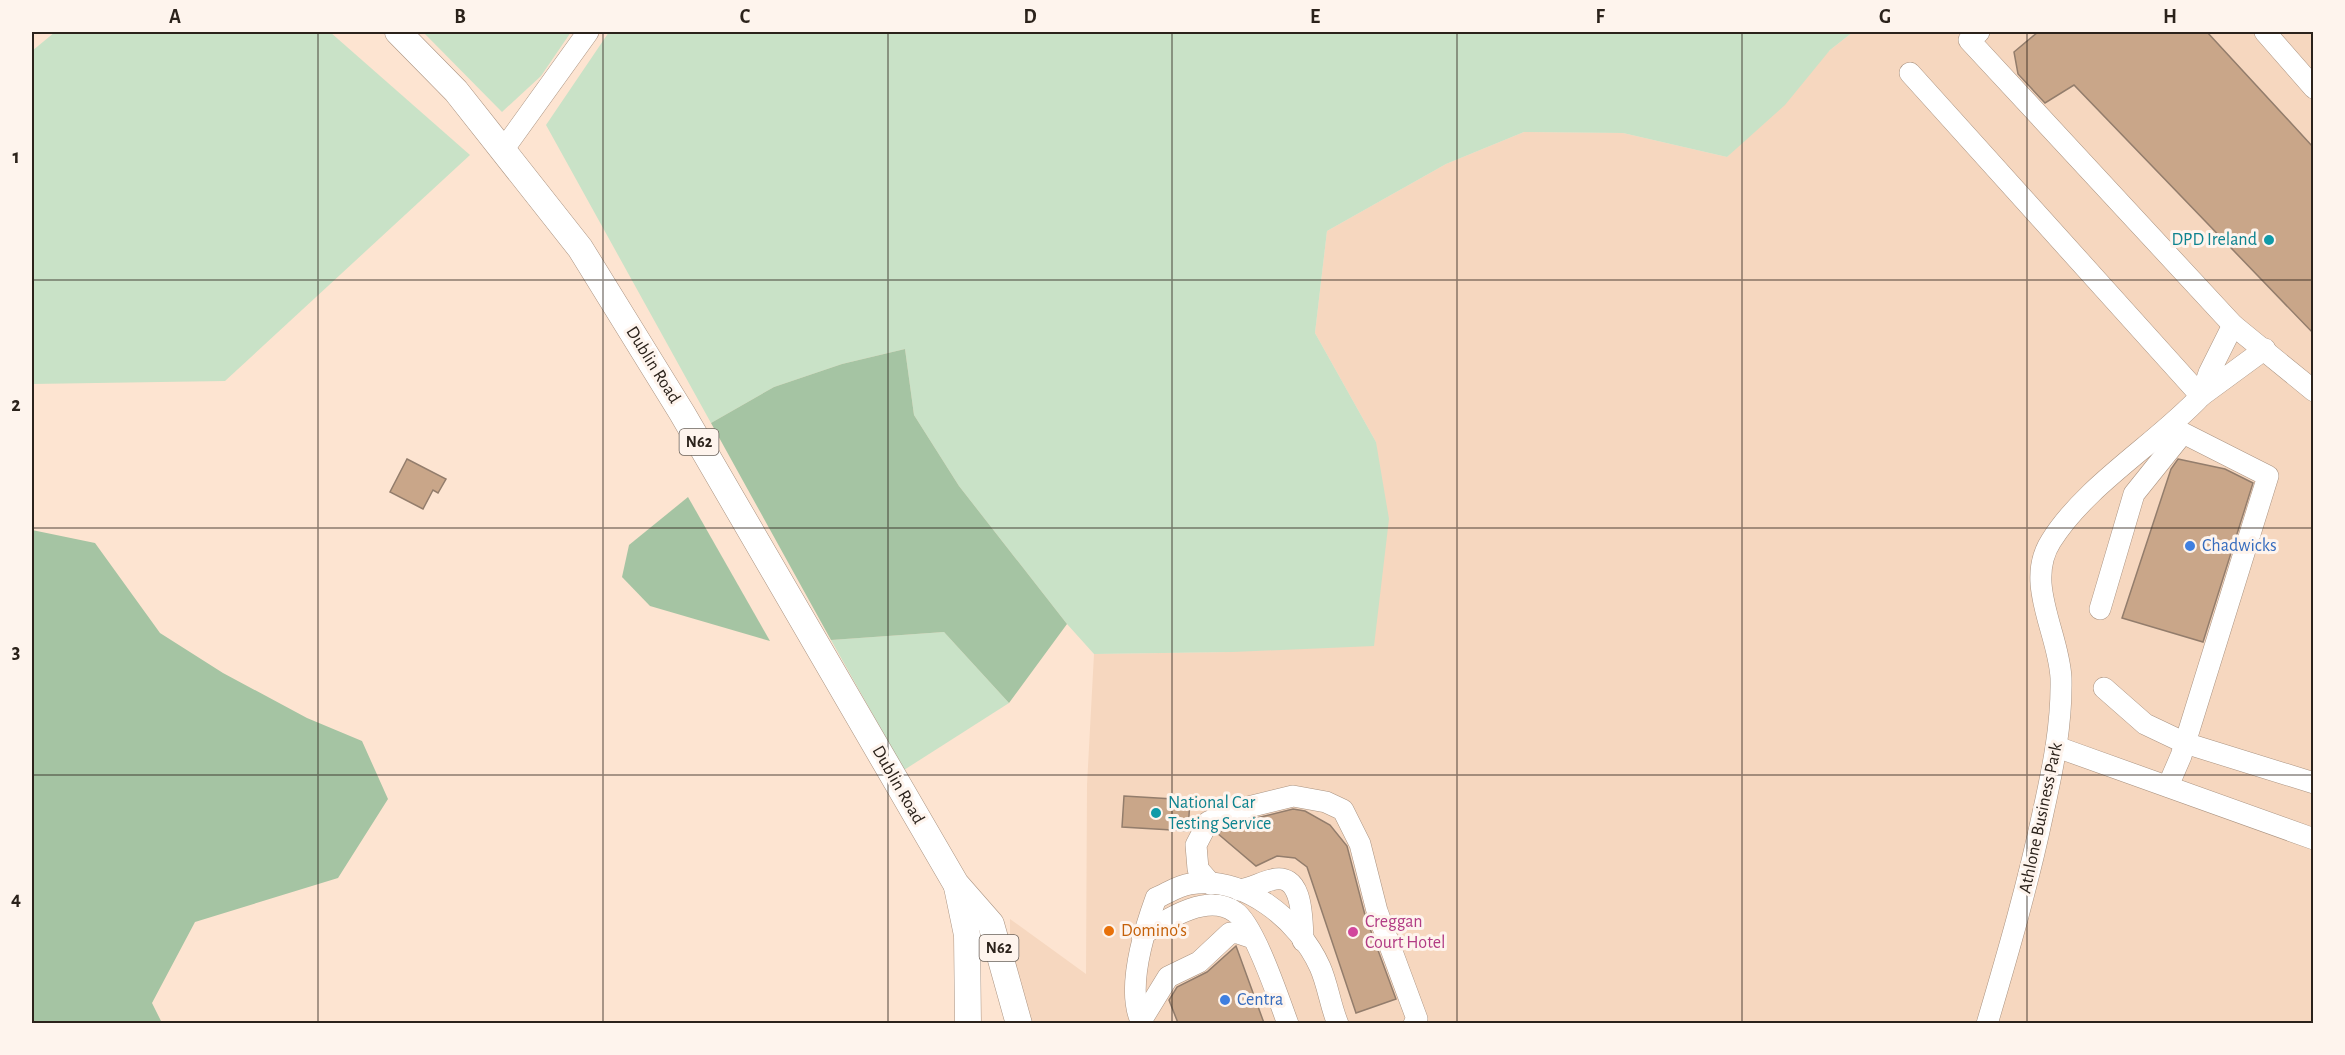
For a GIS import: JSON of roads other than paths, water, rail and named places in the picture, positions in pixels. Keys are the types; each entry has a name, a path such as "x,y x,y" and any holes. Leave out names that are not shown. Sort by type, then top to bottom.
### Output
{"main road":[{"name":"Dublin Road","path":"398,32 456,91 580,248 682,413 956,884 991,924 1019,1023"},
{"name":"Dublin Road","path":"956,884 967,935 968,1023"}],"street":[{"path":"503,150 588,32"},
{"path":"1979,32 1969,40 2233,325 2249,340 2265,349 2313,391"},
{"path":"2265,32 2313,88"},
{"path":"1910,73 2201,396"},
{"path":"2201,396 2209,373 2233,325"},
{"path":"2201,396 2265,349"},
{"name":"Athlone Business Park","path":"1987,1023 2027,890 2058,747 2061,676 2039,578 2050,542 2100,486 2182,416 2201,396"},
{"path":"2100,609 2133,494 2183,433 2268,476 2185,743 2168,786"},
{"path":"2104,688 2145,724 2185,743 2313,783"},
{"path":"2058,747 2313,839"},
{"path":"1211,884 1198,869 1196,845 1208,822 1232,811 1293,796 1326,802 1343,810 1360,844 1391,951 1413,1004 1417,1020 1414,1023"},
{"path":"1239,890 1258,886 1272,879 1286,880 1296,888 1300,901 1303,941"},
{"path":"1141,1023 1137,1011 1137,980 1142,935 1156,898 1189,884 1224,884 1252,894 1281,915 1303,941 1320,967 1330,1004 1338,1023"},
{"path":"1142,935 1169,918 1202,907 1215,906 1235,912 1248,926 1288,1023"},
{"path":"1141,1023 1168,976 1199,962 1230,933 1253,938"}],"place":[{"name":"DPD Ireland","path":"2269,240"},
{"name":"Chadwicks","path":"2190,546"},
{"name":"National Car Testing Service","path":"1156,813"},
{"name":"Domino's","path":"1109,931"},
{"name":"Creggan Court Hotel","path":"1353,932"},
{"name":"Centra","path":"1225,1000"}]}
